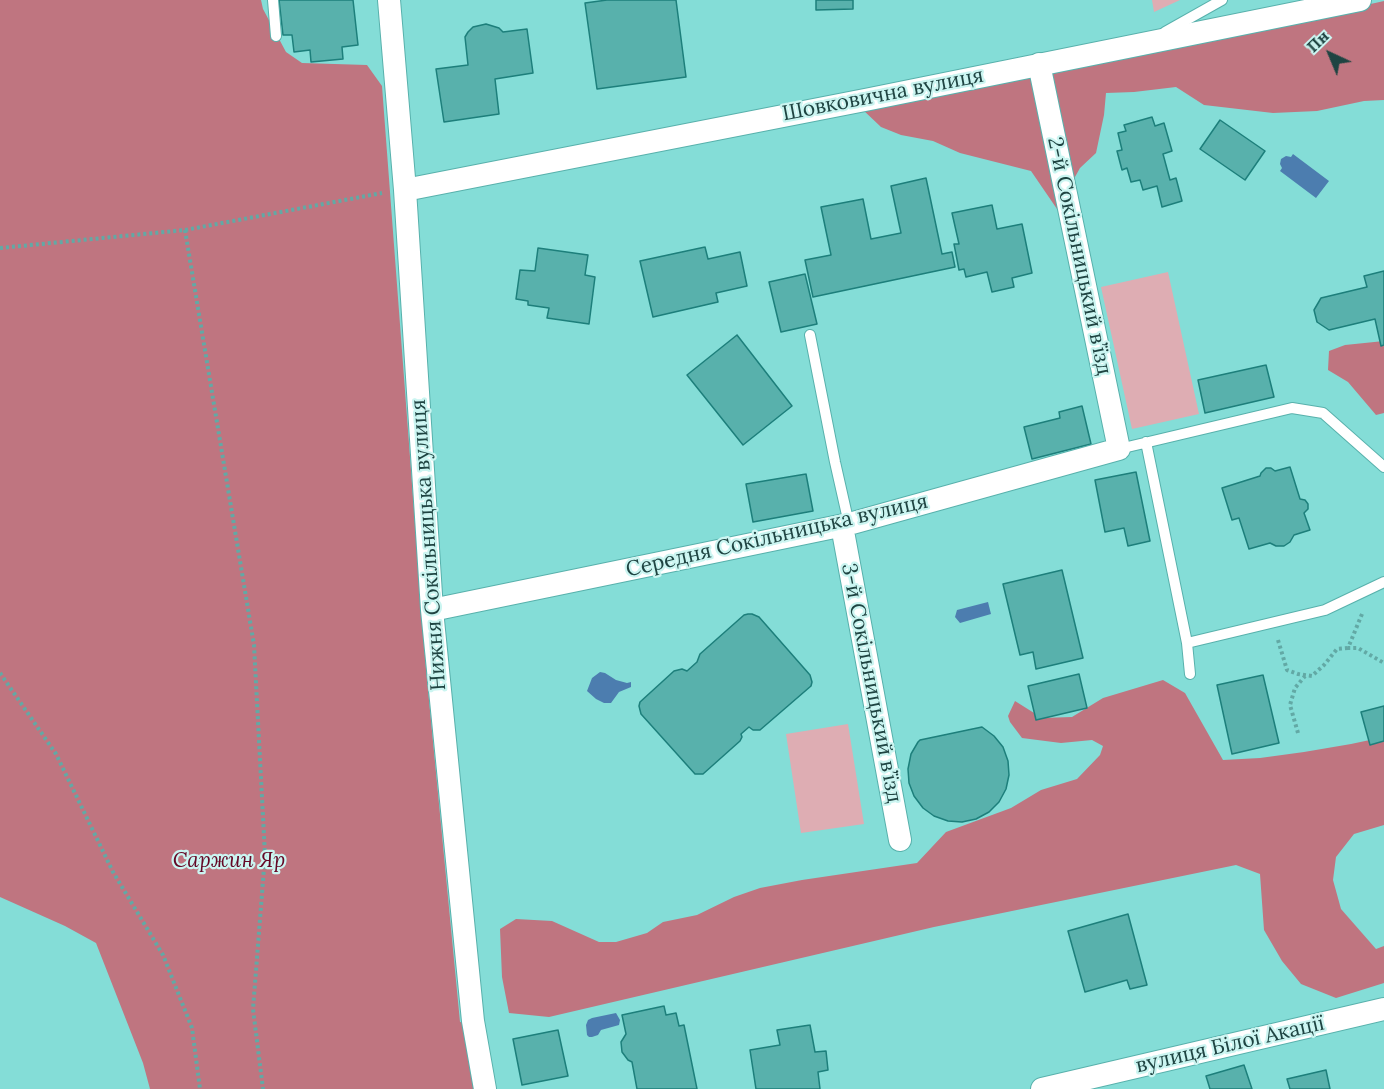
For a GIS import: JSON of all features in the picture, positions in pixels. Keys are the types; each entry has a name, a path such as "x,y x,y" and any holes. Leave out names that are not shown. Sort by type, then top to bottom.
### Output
{"street":[{"name":"Нижня Сокільницька вулиця","path":"389,0 405,190 432,610 473,1021 485,1089"},
{"name":"Шовковична вулиця","path":"405,190 1360,0"},
{"name":"2-й Сокільницький в’їзд","path":"1039,64 1119,449"},
{"name":"Середня Сокільницька вулиця","path":"432,610 845,525 1119,449"},
{"name":"3-й Сокільницький в’їзд","path":"845,525 900,840"},
{"name":"вулиця Білої Акації","path":"1042,1089 1384,1009"}],"lane":[{"path":"273,0 276,36"},
{"path":"1146,42 1222,0"},
{"path":"810,335 845,525"},
{"path":"1119,449 1292,408 1323,413 1384,467"},
{"path":"1146,442 1187,643 1191,674"},
{"path":"1187,643 1325,610 1384,582"}],"path":[{"path":"0,248 185,230 405,190"},
{"path":"185,230 254,645 265,855 253,1008 262,1089"},
{"path":"1348,648 1373,588"},
{"path":"1272,623 1287,670 1298,674 1312,676 1337,649 1358,648 1384,663"},
{"path":"0,673 56,754 113,872 163,956 192,1028 200,1089"},
{"path":"1298,733 1290,705 1295,688 1305,675"}],"shaded area":[{"path":"1152,0 1180,0 1154,12"},
{"path":"1168,272 1199,414 1132,429 1101,287"},
{"path":"848,724 864,824 801,833 786,734"}],"green space":[{"name":"Саржин Яр","path":"0,0 261,0 263,9 286,52 302,63 367,65 382,86 426,669 460,1022 467,1023 477,1089 150,1089 143,1063 96,943 65,926 0,897"},
{"path":"1384,1 1384,100 1364,101 1317,111 1273,113 1204,105 1176,87 1106,93 1096,153 1080,168 1057,209 1031,171 960,153 933,141 901,135 881,127 862,109 1268,27"},
{"path":"1384,341 1384,413 1376,415 1348,382 1328,370 1329,351 1345,345"},
{"path":"1163,680 1185,693 1223,760 1304,752 1384,737 1384,825 1354,834 1336,857 1333,880 1341,909 1376,949 1384,946 1384,983 1336,998 1301,984 1282,961 1264,930 1260,874 1236,865 934,927 549,1017 509,1013 502,977 500,929 516,919 552,921 599,942 616,942 647,933 663,922 697,915 734,897 760,888 917,863 946,832 1011,808 1041,790 1077,779 1100,755 1103,746 1092,740 1061,743 1022,738 1008,716 1015,701 1042,718 1072,717 1103,698"}],"water":[{"path":"1293,154 1329,181 1316,198 1280,171 1281,159 1286,156 1291,157"},
{"path":"988,602 991,614 960,623 955,617 957,610"},
{"path":"600,672 616,680 631,682 631,687 619,692 611,703 604,703 587,691 592,678"},
{"path":"616,1013 620,1020 619,1025 601,1030 598,1035 592,1037 587,1035 588,1020"}],"building":[{"path":"279,0 353,0 358,45 342,47 343,59 311,62 310,50 294,52 292,35 283,35"},
{"path":"607,0 676,0 686,77 597,89 585,3"},
{"path":"816,0 853,0 853,9 816,10"},
{"path":"486,24 499,28 503,32 527,29 533,73 495,79 499,114 444,122 436,69 468,65 465,37 473,27"},
{"path":"1152,117 1155,126 1164,123 1172,151 1163,154 1170,180 1176,178 1182,201 1162,207 1157,186 1143,190 1140,180 1131,182 1127,168 1122,170 1117,151 1122,150 1118,133 1126,131 1124,125"},
{"path":"1220,120 1265,151 1245,180 1200,149"},
{"path":"926,178 942,254 952,252 955,267 813,297 805,260 831,255 821,207 863,199 871,239 901,233 891,186"},
{"path":"992,205 997,229 1022,224 1032,273 1012,278 1014,287 992,292 987,272 966,277 964,269 959,270 954,244 959,244 952,213"},
{"path":"705,247 708,259 740,252 747,286 716,293 718,302 653,317 640,261"},
{"path":"538,248 588,255 585,275 595,277 589,324 547,318 549,308 528,305 528,301 516,299 520,270 535,271"},
{"path":"1384,271 1384,345 1381,346 1375,319 1329,330 1317,322 1314,310 1321,298 1367,287 1364,276"},
{"path":"805,274 817,324 781,332 769,282"},
{"path":"737,335 792,406 743,445 687,375"},
{"path":"1266,365 1274,397 1205,413 1198,380"},
{"path":"1082,406 1091,444 1032,459 1024,427 1060,418 1059,412"},
{"path":"1290,467 1300,499 1305,500 1308,504 1308,509 1304,513 1310,530 1294,535 1284,546 1270,543 1249,549 1239,518 1232,520 1222,488 1260,476 1266,468 1275,471"},
{"path":"1136,472 1150,541 1128,546 1124,528 1105,532 1095,480"},
{"path":"806,474 813,511 753,522 746,484"},
{"path":"1062,570 1083,658 1036,669 1033,652 1020,655 1003,584"},
{"path":"748,614 759,617 810,675 811,686 760,730 753,730 749,727 741,734 740,741 703,774 695,774 641,714 640,702 674,671 682,669 687,671 697,662 700,654"},
{"path":"1079,674 1087,708 1036,720 1028,686"},
{"path":"1263,675 1279,743 1232,754 1217,685"},
{"path":"1384,706 1384,741 1370,745 1361,712"},
{"path":"982,727 1003,747 1008,761 1009,775 1006,789 999,802 989,812 976,819 962,822 948,821 934,816 923,808 914,796 909,783 908,769 911,754 920,740"},
{"path":"1128,914 1147,985 1130,989 1127,980 1085,992 1068,931"},
{"path":"664,1006 666,1015 676,1013 679,1026 684,1025 697,1089 637,1089 632,1062 622,1052 621,1042 626,1034 622,1015"},
{"path":"810,1025 815,1052 826,1051 828,1070 818,1072 820,1089 756,1089 750,1050 780,1045 777,1030"},
{"path":"558,1030 568,1076 522,1085 513,1039"},
{"path":"1244,1065 1252,1089 1210,1089 1206,1076"},
{"path":"1326,1070 1330,1089 1290,1089 1287,1079"}]}
